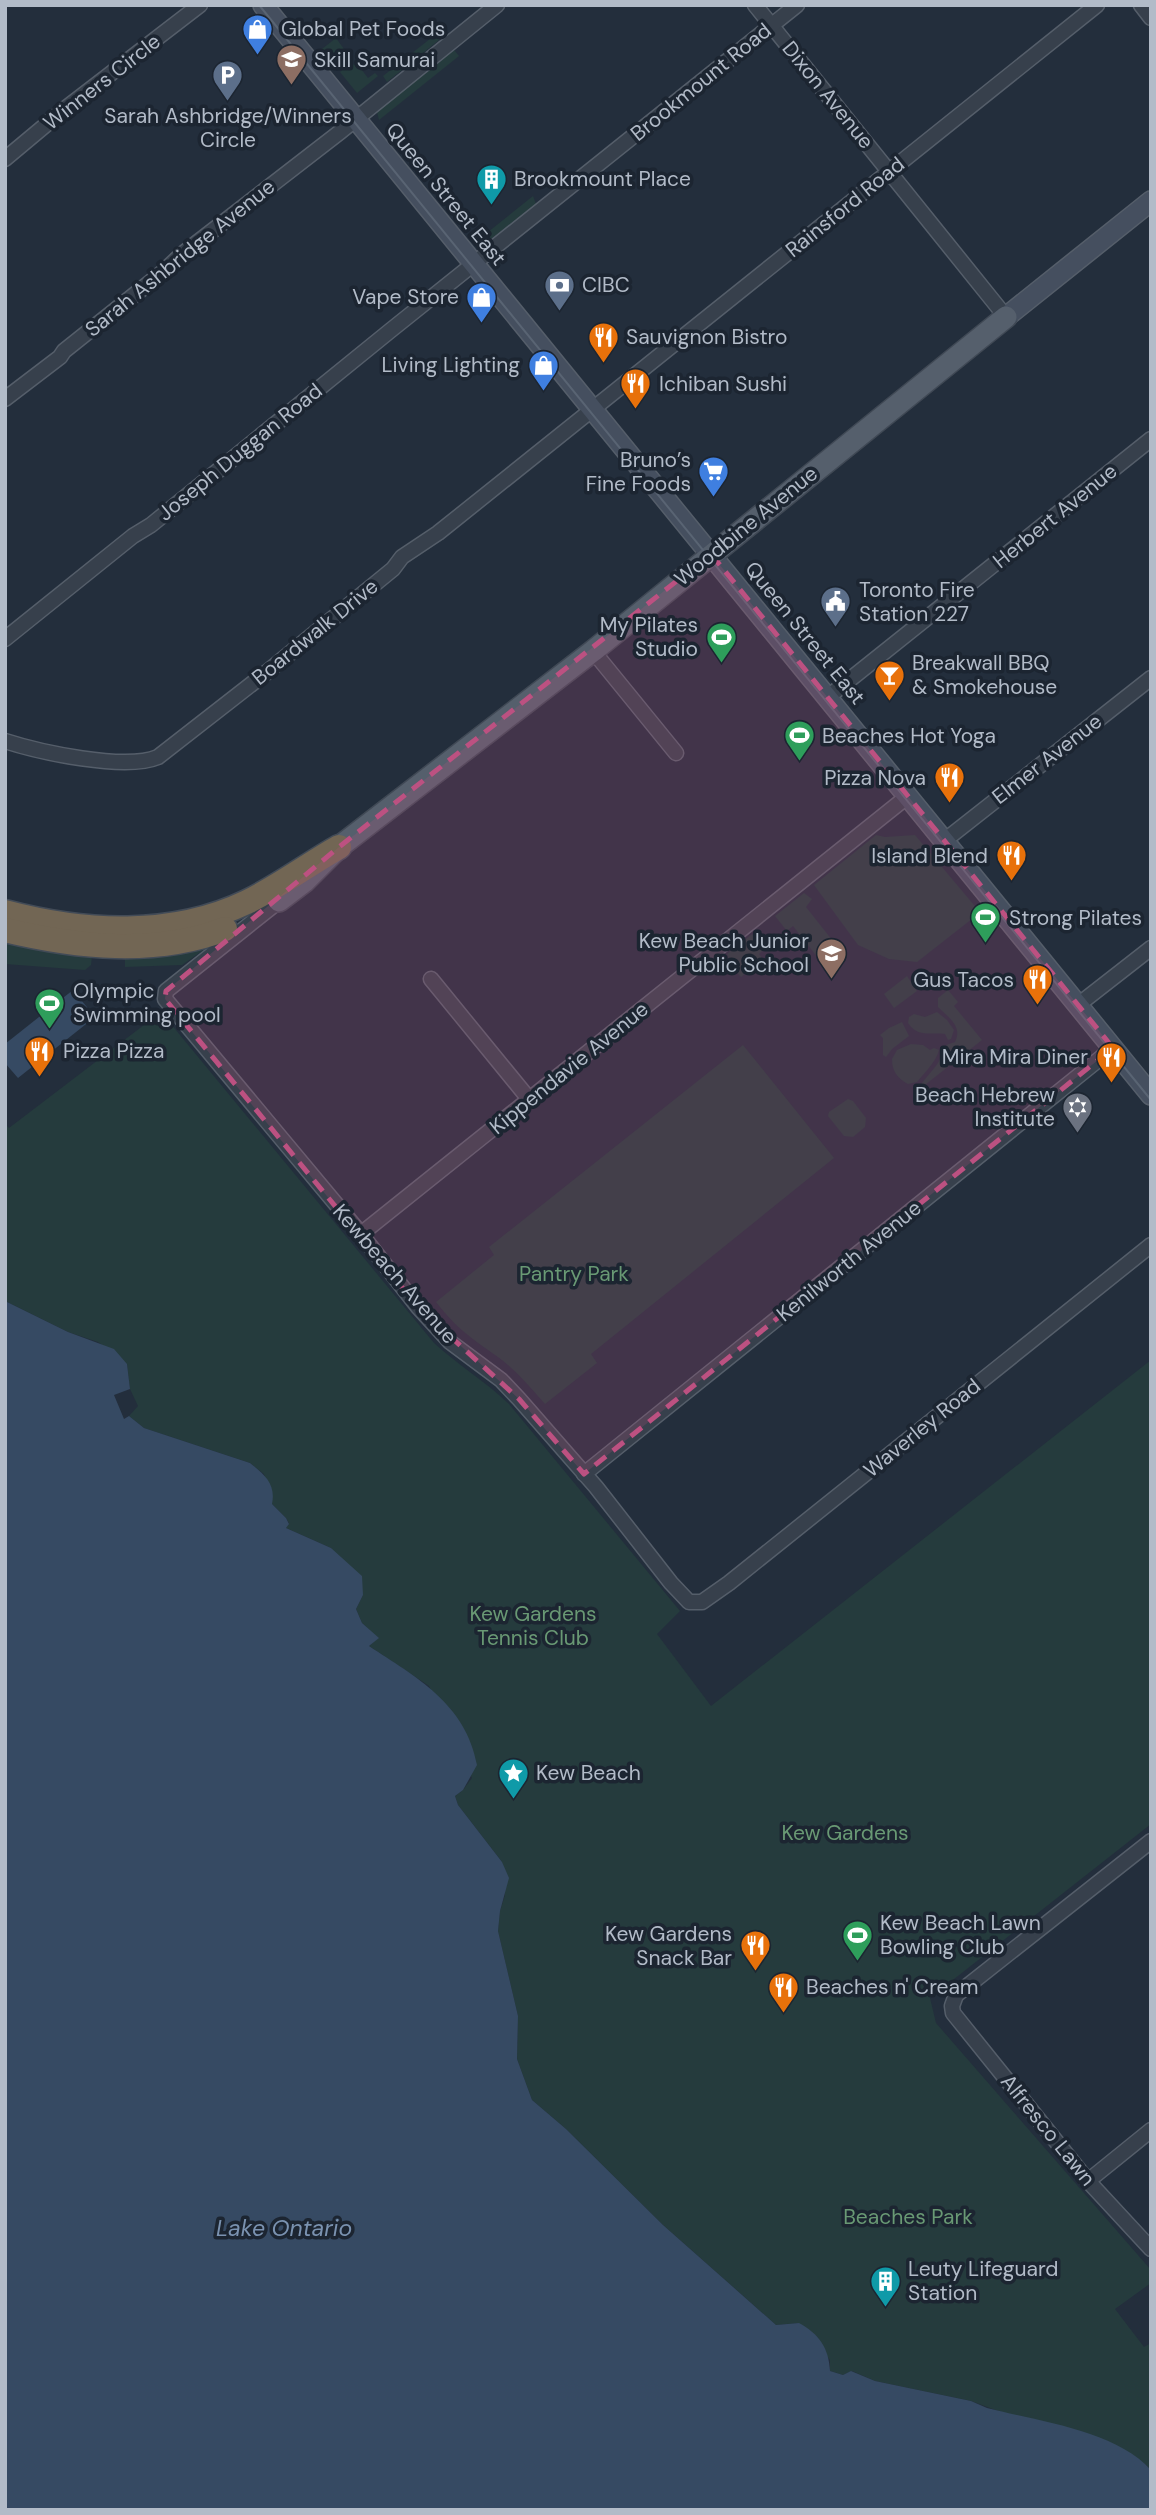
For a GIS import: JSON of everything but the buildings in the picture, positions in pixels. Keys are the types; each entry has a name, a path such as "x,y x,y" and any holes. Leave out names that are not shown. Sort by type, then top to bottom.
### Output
{"highway":[{"name":"Woodbine Avenue","path":"5,912 70,925 147,928 207,918 247,902 340,848"},
{"path":"5,930 70,943 144,946 188,940 214,933 261,913 279,901"}],"main road":[{"name":"Queen Street East","path":"263,5 1151,1095"},
{"name":"Woodbine Avenue","path":"279,901 340,848 593,651 1151,201"}],"street":[{"name":"Winners Circle","path":"5,159 66,108 200,5"},
{"name":"Sarah Ashbridge Avenue","path":"5,399 497,5"},
{"name":"Dixon Avenue","path":"755,5 1006,317"},
{"name":"Brookmount Road","path":"474,264 797,5"},
{"name":"Rainsford Road","path":"593,410 1097,5"},
{"path":"1141,5 1151,18"},
{"name":"Joseph Duggan Road","path":"5,639 133,536 151,525 474,264"},
{"name":"Boardwalk Drive","path":"5,741 22,747 85,758 128,762 158,757 394,569 402,557 438,533 593,410"},
{"name":"Herbert Avenue","path":"828,698 1151,439"},
{"path":"593,651 676,753"},
{"name":"Elmer Avenue","path":"944,841 1151,678"},
{"name":"Kippendavie Avenue","path":"361,1234 908,796"},
{"name":"Woodbine Avenue","path":"165,999 166,992 279,901"},
{"path":"1078,1005 1151,948"},
{"path":"431,979 529,1100"},
{"name":"Kewbeach Avenue","path":"165,999 361,1234 418,1307 442,1333 501,1380 584,1474 689,1602"},
{"name":"Kenilworth Avenue","path":"584,1474 1113,1048"},
{"name":"Waverley Road","path":"689,1602 702,1602 722,1588 1151,1245"},
{"path":"1146,1845 1151,1862"},
{"name":"Alfresco Lawn","path":"1146,1845 956,1995 952,2006 953,2013 1088,2181 1151,2249"},
{"path":"1088,2181 1151,2130"}],"highlighted area":[{"path":"711,554 1113,1048 584,1474 519,1399 418,1307 165,999 166,991 339,847"}],"green space":[{"path":"440,31 444,36 387,82 383,76"},
{"path":"336,38 344,49 344,56 334,64 322,49"},
{"path":"454,50 459,56 379,120 377,112"},
{"path":"350,64 358,65 368,78 375,73 378,76 357,93 340,72"},
{"path":"533,196 536,204 482,246 478,240"},
{"path":"876,835 915,835 979,911 917,962 889,959 858,945 814,885"},
{"path":"804,893 812,899 806,907 840,950 825,967 793,926 787,931 775,916"},
{"path":"752,934 764,949 759,954 763,959 741,977 733,968 727,954"},
{"path":"5,937 92,956 91,965 85,970 5,964"},
{"path":"215,942 182,965 125,967 125,958"},
{"path":"907,976 917,991 894,1008 884,994"},
{"path":"948,990 958,1002 954,1006 982,1040 916,1092 938,1063 945,1047 955,1042 957,1036 953,1022 938,1007 938,998"},
{"name":"Beaches Park","path":"161,1012 434,1343 509,1404 680,1611 657,1634 711,1706 1151,1360 1151,1824 930,1998 936,2023 1151,2270 1151,2283 1115,2309 1144,2347 1151,2343 1151,2470 1146,2465 971,2401 875,2381 852,2371 843,2375 830,2371 830,2360 799,2323 776,2325 663,2225 566,2129 532,2100 517,2059 518,2016 498,1931 505,1895 502,1862 458,1805 455,1796 472,1778 429,1686 369,1646 378,1638 362,1623 356,1609 363,1595 331,1548 286,1528 289,1523 272,1504 264,1474 250,1463 144,1428 129,1416 138,1406 130,1389 127,1364 98,1342 68,1332 5,1301 5,1124 9,1128"},
{"path":"937,1012 954,1030 951,1039 948,1040 945,1034 920,1033 908,1023 909,1017 914,1014 925,1017"},
{"path":"902,1022 909,1036 886,1057 883,1055 883,1038 880,1035"},
{"path":"911,1044 939,1050 933,1063 917,1082 908,1084 896,1074 892,1059 897,1050"},
{"name":"Pantry Park","path":"743,1045 834,1158 591,1354 597,1363 545,1404 511,1367 451,1320 436,1302 494,1255 489,1247"},
{"path":"848,1099 853,1101 866,1118 865,1127 853,1137 844,1136 828,1116 829,1112"}],"water":[{"name":"Olympic Swimming pool","path":"73,990 95,1017 18,1078 5,1063 5,1044"},
{"name":"Lake Ontario","path":"5,1301 68,1332 114,1349 127,1364 130,1389 114,1395 124,1419 129,1416 144,1428 250,1463 260,1472 271,1485 272,1504 286,1518 289,1524 286,1528 331,1548 362,1576 363,1595 356,1609 362,1623 379,1638 369,1646 421,1681 450,1709 462,1725 477,1765 463,1790 455,1796 458,1805 502,1862 509,1878 500,1911 498,1931 518,2016 517,2059 532,2100 566,2129 663,2225 776,2325 799,2323 812,2332 822,2342 830,2371 843,2375 851,2371 875,2381 971,2401 987,2408 1074,2429 1117,2445 1136,2456 1151,2470 1151,2510 5,2510"}],"tram line":[{"path":"259,5 1151,1100"}],"place":[{"name":"Global Pet Foods","path":"258,56"},
{"name":"Skill Samurai","path":"291,87"},
{"name":"Sarah Ashbridge/Winners Circle","path":"228,103"},
{"name":"Brookmount Place","path":"491,206"},
{"name":"CIBC","path":"559,312"},
{"name":"Vape Store","path":"482,324"},
{"name":"Sauvignon Bistro","path":"603,364"},
{"name":"Living Lighting","path":"543,392"},
{"name":"Ichiban Sushi","path":"636,411"},
{"name":"Bruno’s Fine Foods","path":"714,499"},
{"name":"Toronto Fire Station 227","path":"836,629"},
{"name":"My Pilates Studio","path":"721,664"},
{"name":"Breakwall BBQ & Smokehouse","path":"889,702"},
{"name":"Beaches Hot Yoga","path":"799,763"},
{"name":"Pizza Nova","path":"949,805"},
{"name":"Island Blend","path":"1011,883"},
{"name":"Strong Pilates","path":"986,945"},
{"name":"Kew Beach Junior Public School","path":"832,980"},
{"name":"Gus Tacos","path":"1037,1007"},
{"name":"Olympic Swimming pool","path":"50,1030"},
{"name":"Pizza Pizza","path":"40,1078"},
{"name":"Mira Mira Diner","path":"1111,1084"},
{"name":"Beach Hebrew Institute","path":"1078,1134"},
{"name":"Kew Beach","path":"513,1800"},
{"name":"Kew Beach Lawn Bowling Club","path":"857,1962"},
{"name":"Kew Gardens Snack Bar","path":"755,1973"},
{"name":"Beaches n' Cream","path":"783,2014"},
{"name":"Leuty Lifeguard Station","path":"885,2308"}],"park label":[{"name":"Kew Gardens Tennis Club","path":"533,1626"},
{"name":"Kew Gardens","path":"845,1833"}]}
